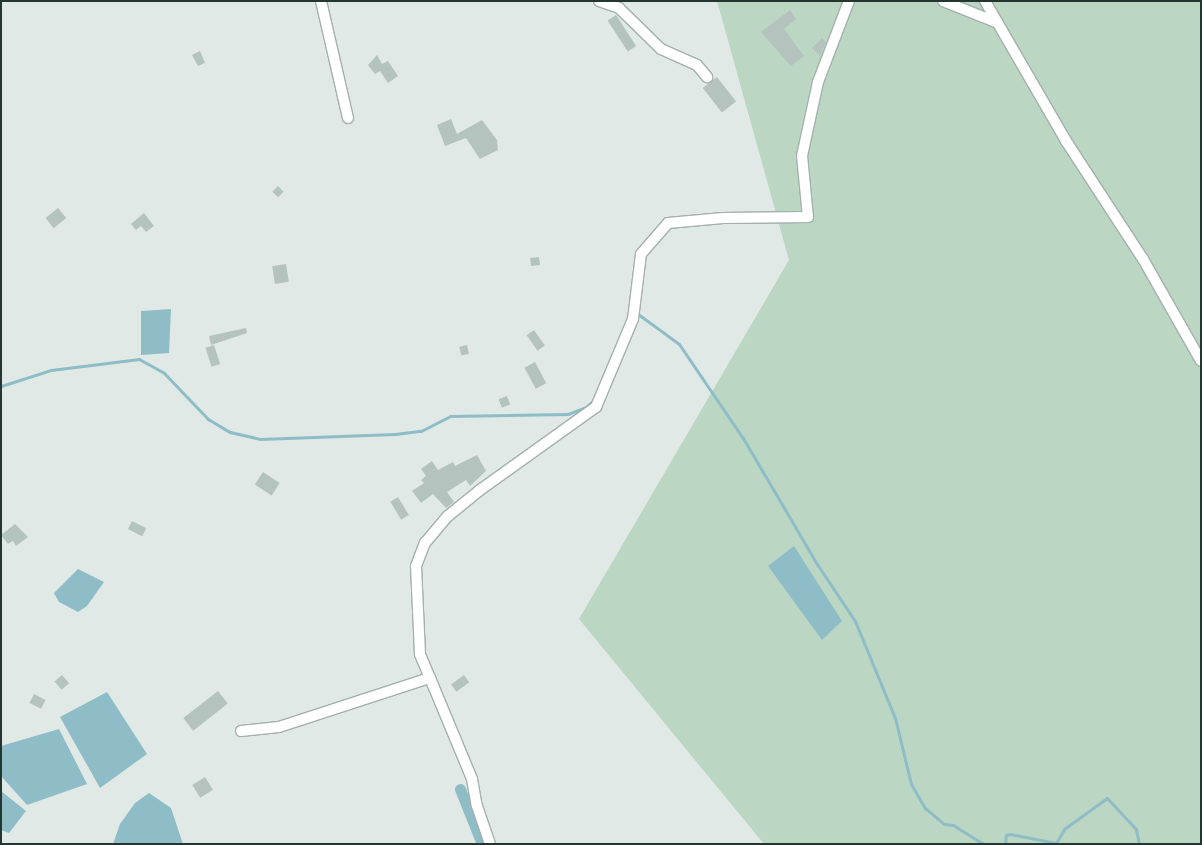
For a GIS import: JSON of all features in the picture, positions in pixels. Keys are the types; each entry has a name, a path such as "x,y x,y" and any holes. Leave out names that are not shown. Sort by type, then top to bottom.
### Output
{"street":[{"path":"321,1 348,118"},
{"path":"599,1 618,8 661,49 697,65 707,77"},
{"path":"490,844 477,806 472,779 420,654 416,566 425,542 448,516 480,490 596,407 633,319 642,254 668,223 723,218 808,217 802,156 818,82 849,1"},
{"path":"943,1 998,23"},
{"path":"985,1 1066,141 1143,258 1201,361"},
{"path":"240,731 279,726 430,678"}],"green space":[{"path":"717,1 1201,1 1201,844 764,844 579,619 789,260"}],"water":[{"path":"171,309 169,353 141,355 141,311"},
{"path":"794,546 842,621 822,640 768,566"},
{"path":"78,569 104,582 87,606 78,612 59,602 54,593"},
{"path":"107,692 147,754 100,788 60,717"},
{"path":"59,729 87,784 27,805 1,776 1,746"},
{"path":"1,791 26,811 9,833 1,830"},
{"path":"149,793 171,808 183,844 113,844 120,824 135,803"}],"building":[{"path":"790,10 796,19 784,29 804,56 791,66 761,32"},
{"path":"616,15 636,46 628,51 608,20"},
{"path":"822,38 826,42 820,56 812,48"},
{"path":"200,51 205,63 198,66 192,55"},
{"path":"377,55 382,64 388,61 398,76 388,83 380,71 375,74 368,65"},
{"path":"717,77 736,101 722,113 703,88"},
{"path":"451,119 457,134 482,120 497,140 498,150 480,159 466,138 445,146 437,125"},
{"path":"278,186 284,192 278,197 272,192"},
{"path":"58,208 66,218 54,228 46,218"},
{"path":"144,213 154,226 146,232 141,226 136,230 131,224"},
{"path":"539,257 540,265 531,266 530,258"},
{"path":"286,264 289,282 275,284 272,266"},
{"path":"246,328 247,333 211,345 209,336"},
{"path":"534,330 545,346 538,351 527,335"},
{"path":"214,345 220,364 212,367 205,348"},
{"path":"467,345 469,354 461,356 459,347"},
{"path":"535,362 546,383 536,389 524,368"},
{"path":"507,396 510,404 502,408 499,399"},
{"path":"477,455 486,471 470,486 466,480 447,492 454,502 446,508 433,494 421,503 412,491 424,483 421,480 426,476 421,469 432,461 438,470 453,462 455,466"},
{"path":"263,472 280,483 272,495 255,485"},
{"path":"398,497 409,515 401,520 390,502"},
{"path":"132,521 146,528 142,536 128,529"},
{"path":"15,524 28,537 16,546 13,541 8,544 1,535"},
{"path":"62,675 69,683 62,690 54,682"},
{"path":"464,675 469,682 456,692 451,684"},
{"path":"218,691 228,704 193,731 183,718"},
{"path":"34,694 46,700 41,709 29,703"},
{"path":"205,777 213,790 200,798 192,785"}],"waterway":[{"path":"638,314 679,344 743,438 817,564 855,621 895,718 911,784 925,808 944,824 953,825 983,844"},
{"path":"1,386 51,370 139,359 164,373 208,419 230,432 260,439 395,434 421,431 450,416 568,414 586,407 596,398"},
{"path":"460,789 482,844"},
{"path":"1005,844 1006,835 1010,834 1056,843 1064,829 1107,798 1136,829 1139,844"}]}
